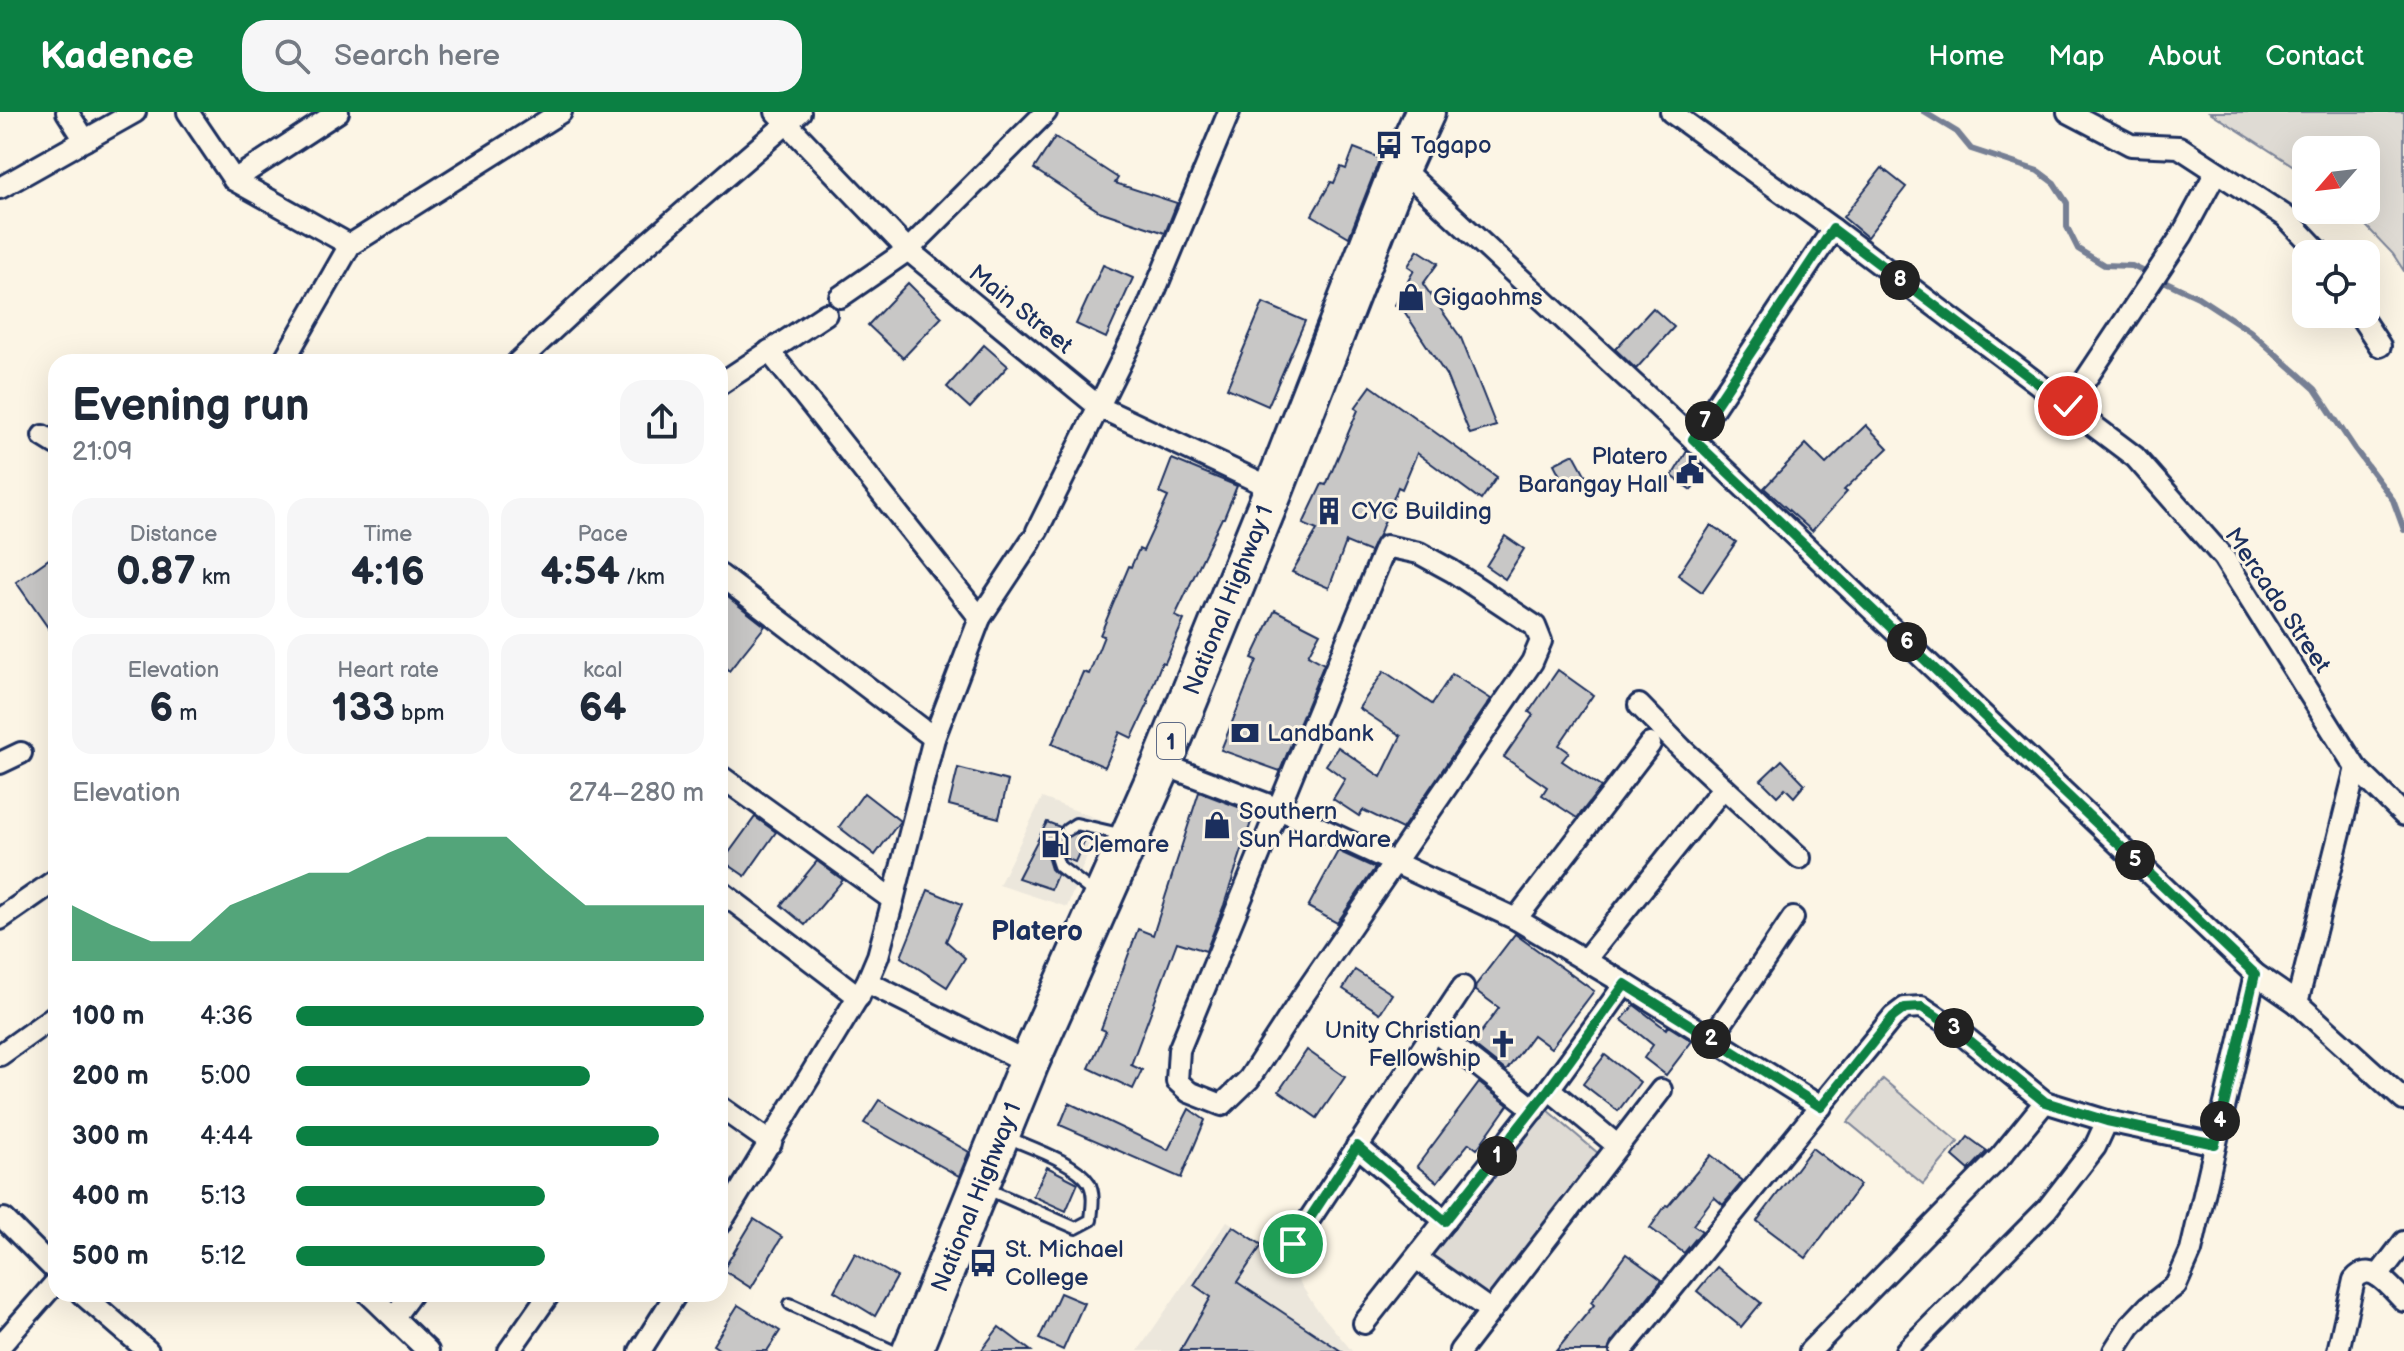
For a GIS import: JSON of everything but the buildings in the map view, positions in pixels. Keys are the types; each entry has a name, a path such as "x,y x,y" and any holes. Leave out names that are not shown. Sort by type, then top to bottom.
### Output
{"highway":[{"name":"National Highway 1","path":"912,1351 1029,1063 1162,764 1400,167 1425,112"}],"street":[{"path":"67,112 85,140"},
{"path":"0,188 135,112"},
{"path":"188,112 234,180 350,245"},
{"path":"234,180 338,112"},
{"path":"288,354 350,245 561,112"},
{"path":"840,297 908,250 1046,112"},
{"name":"Mercado Street","path":"1671,112 1833,229 2135,457 2224,558 2356,768 2404,815"},
{"path":"2068,112 2131,145 2174,145 2285,216 2308,240"},
{"path":"728,1211 863,990 878,956 934,738 980,618 1034,536 1148,307 1224,114"},
{"path":"527,354 787,116"},
{"name":"Main Street","path":"787,116 908,250 1099,407 1274,489"},
{"path":"1400,167 1693,439 2255,974 2297,1003 2404,1100"},
{"path":"2068,406 2182,235 2216,172"},
{"path":"1693,439 1833,229"},
{"path":"728,379 826,314"},
{"path":"2368,328 2380,346"},
{"path":"769,351 980,618"},
{"path":"1386,546 1419,553 1535,626 1541,641 1532,662 1249,1079 1222,1105 1189,1092 1177,1081 1179,1050 1277,808 1386,546"},
{"path":"728,581 934,738"},
{"path":"1639,705 1800,858"},
{"path":"1516,919 1650,744"},
{"path":"0,763 21,753"},
{"path":"1162,764 1277,808 1516,919 1821,1107"},
{"path":"2297,1003 2356,768"},
{"path":"728,782 893,900"},
{"path":"1585,960 1723,788"},
{"path":"0,919 48,886"},
{"path":"728,897 863,990 1029,1063"},
{"path":"1711,1039 1793,918"},
{"path":"2114,1351 2130,1326 2176,1285 2191,1251 2255,974"},
{"path":"1364,1323 1534,1109 1625,984"},
{"path":"1293,1244 1463,987"},
{"path":"1621,1351 1893,1017 1905,1008 1922,1007 1954,1028 2045,1102 2107,1121 2215,1144"},
{"path":"0,1055 48,1021"},
{"path":"1434,1031 1534,1109"},
{"path":"1549,1089 1618,1146"},
{"path":"1460,1351 1661,1090"},
{"path":"1810,1351 2001,1156 2045,1102"},
{"path":"728,1113 771,1143"},
{"path":"1906,1351 2047,1209 2095,1147 2107,1121"},
{"path":"1357,1146 1445,1221"},
{"path":"4,1219 48,1263"},
{"path":"2378,1276 2404,1242"},
{"path":"1416,1258 1491,1311"},
{"path":"2338,1351 2354,1280 2359,1273 2367,1271 2378,1276 2404,1301"},
{"path":"0,1346 48,1291"},
{"path":"91,1302 148,1351"},
{"path":"378,1302 428,1351"},
{"path":"394,1317 405,1302"},
{"path":"509,1351 543,1302"},
{"path":"640,1351 671,1302"}],"lane":[{"path":"1067,830 1076,824 1130,837"},
{"path":"1055,854 1059,866 1102,899"},
{"path":"980,1186 1076,1228 1091,1220 1093,1198 1088,1182 1071,1167 1002,1134"},
{"path":"790,1304 893,1351"}],"shaded area":[{"path":"2210,112 2404,112 2404,271 2393,254 2364,224 2380,224 2380,136 2292,136 2292,165"},
{"name":"Clemare","path":"1042,798 1101,820 1067,907 999,885"},
{"path":"1883,1079 1958,1142 1923,1184 1848,1122"},
{"path":"1547,1110 1599,1154 1485,1305 1429,1259"},
{"path":"1227,1221 1284,1257 1315,1307 1352,1351 1138,1351"}],"waterway":[{"path":"1924,112 1957,132 1971,149 2038,171 2054,183 2067,203 2067,227 2078,249 2104,265 2132,266 2198,297 2250,331 2315,389 2393,500 2404,530"}],"place":[{"name":"Tagapo","path":"1389,145"},
{"name":"Gigaohms","path":"1411,297"},
{"name":"Platero Barangay Hall","path":"1690,470"},
{"name":"CYC Building","path":"1329,511"},
{"name":"Landbank","path":"1245,733"},
{"name":"Southern Sun Hardware","path":"1217,825"},
{"name":"Clemare","path":"1055,844"},
{"name":"Unity Christian Fellowship","path":"1503,1044"},
{"name":"St. Michael College","path":"983,1263"}],"district":[{"name":"Platero","path":"1037,930"}],"route":[{"path":"1293,1244 1357,1146 1445,1221 1549,1089 1625,984 1821,1107 1893,1017 1905,1008 1922,1007 1954,1028 2045,1102 2107,1121 2215,1144 2255,974 1693,439 1833,229 2068,406"}]}
